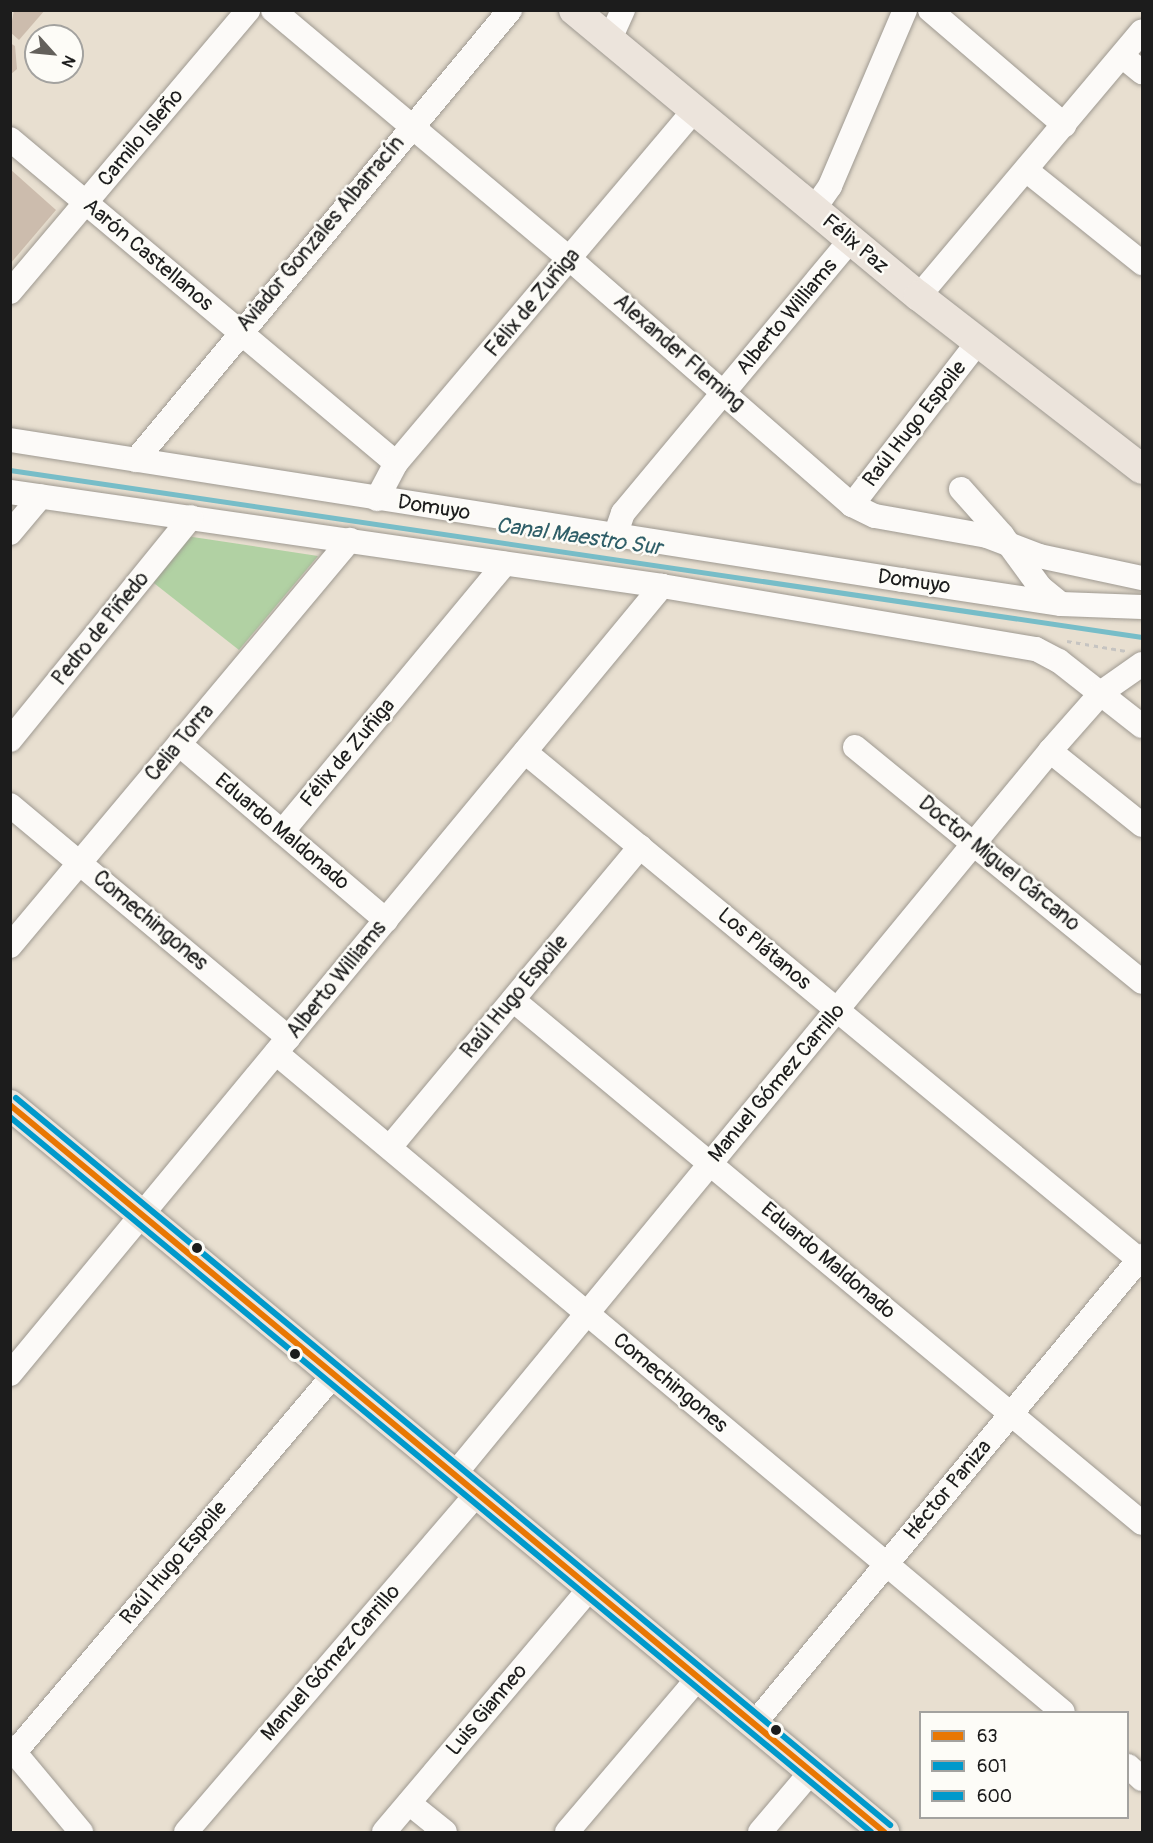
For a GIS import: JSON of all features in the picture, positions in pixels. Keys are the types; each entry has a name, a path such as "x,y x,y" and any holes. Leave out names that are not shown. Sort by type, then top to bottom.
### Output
{"main road":[{"name":"Félix Paz","path":"574,10 919,296 1143,469"},
{"path":"10,1105 884,1833"}],"street":[{"name":"Camilo Isleño","path":"10,292 248,10"},
{"name":"Alexander Fleming","path":"273,10 571,260 852,505 875,516 1010,544 1039,556 1143,578"},
{"name":"Aviador Gonzales Albarracín","path":"136,460 239,332 510,10"},
{"path":"610,39 623,10"},
{"path":"814,209 830,186 905,10"},
{"path":"930,10 1064,125"},
{"path":"919,296 1143,31"},
{"path":"1122,56 1143,72"},
{"name":"Félix de Zuñiga","path":"376,499 396,463 571,260 694,110"},
{"name":"Aarón Castellanos","path":"10,139 396,463"},
{"path":"1026,170 1143,263"},
{"name":"Alberto Williams","path":"615,536 623,513 850,240"},
{"name":"Raúl Hugo Espoile","path":"852,505 978,342"},
{"name":"Domuyo","path":"10,440 376,499 1061,604 1143,607"},
{"path":"961,489 1010,544 1040,587 1061,604"},
{"name":"Domuyo","path":"10,492 662,586 1036,649 1102,692 1143,726"},
{"path":"10,532 41,496"},
{"name":"Pedro de Piñedo","path":"10,740 191,517"},
{"name":"Celia Torra","path":"10,946 350,540"},
{"name":"Félix de Zuñiga","path":"282,831 506,563"},
{"name":"Alberto Williams","path":"15,1359 143,1214 662,586"},
{"name":"Manuel Gómez Carrillo","path":"454,1475 1050,751 1102,692 1143,664"},
{"name":"Eduardo Maldonado","path":"179,744 386,920"},
{"name":"Doctor Miguel Cárcano","path":"855,747 1143,982"},
{"path":"1050,751 1143,825"},
{"name":"Los Plátanos","path":"525,752 1142,1259"},
{"name":"Comechingones","path":"10,804 80,862 283,1045 390,1147 1062,1711"},
{"name":"Raúl Hugo Espoile","path":"390,1147 640,847"},
{"name":"Eduardo Maldonado","path":"513,1000 1143,1523"},
{"name":"Héctor Paniza","path":"754,1724 1142,1259"},
{"name":"Raúl Hugo Espoile","path":"13,1750 334,1375"},
{"name":"Manuel Gómez Carrillo","path":"186,1833 477,1494"},
{"name":"Luis Gianneo","path":"384,1833 590,1588"},
{"path":"567,1833 698,1678"},
{"path":"13,1750 81,1833"},
{"path":"1129,1767 1143,1779"},
{"path":"760,1833 811,1772"},
{"path":"409,1803 445,1833"}],"green space":[{"path":"186,536 318,556 239,650 150,580"}],"building":[{"path":"14,10 45,10 33,24 24,24 24,34 19,40 10,32"},
{"path":"10,43 15,46 17,69 10,75"},
{"path":"10,169 56,210 10,264"}],"waterway":[{"name":"Canal Maestro Sur","path":"10,470 1142,637"}],"transit line":[{"name":"600","path":"16,1098 890,1825"},
{"name":"63","path":"10,1105 884,1832"},
{"name":"601","path":"10,1117 871,1832"}]}
